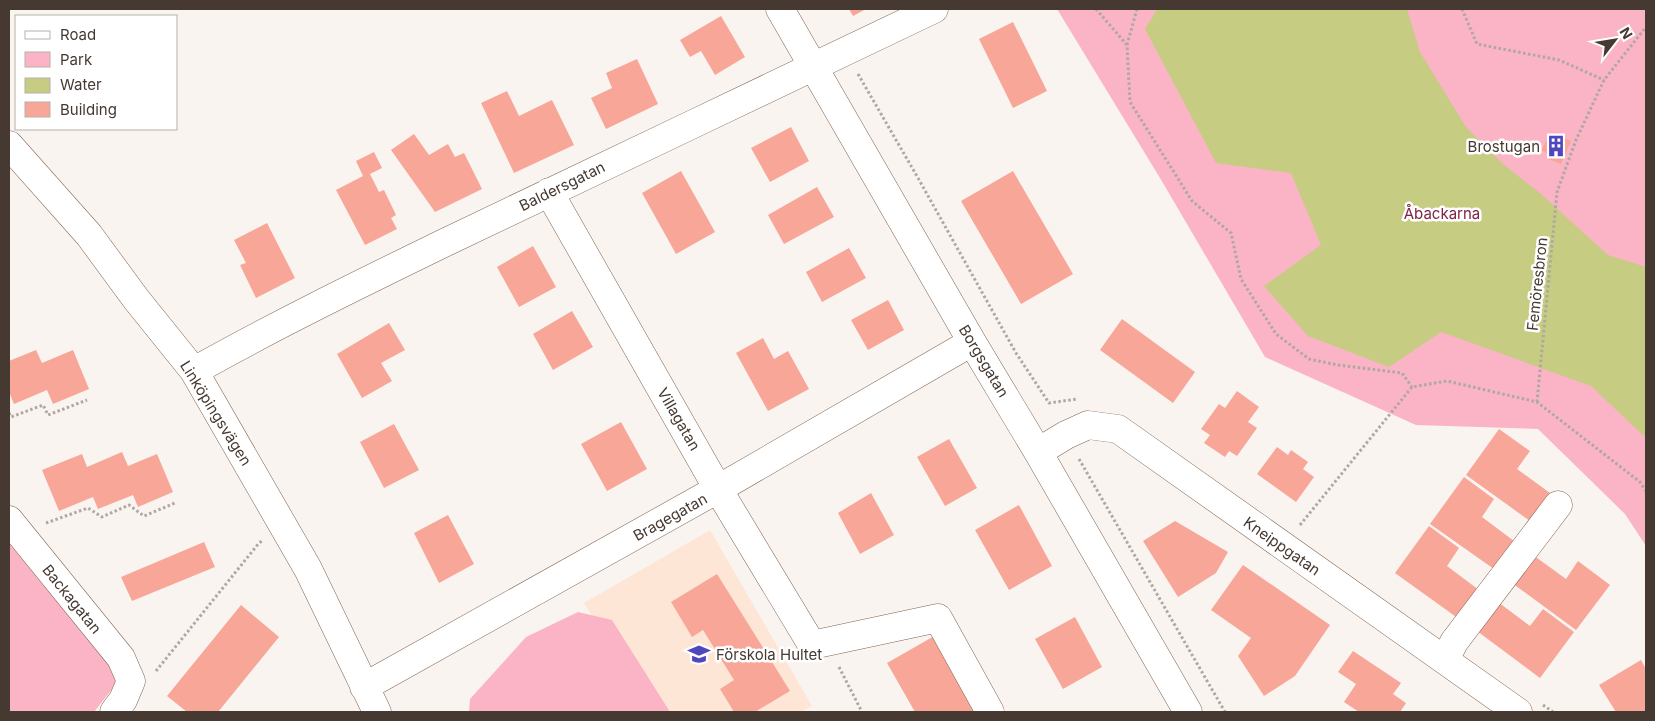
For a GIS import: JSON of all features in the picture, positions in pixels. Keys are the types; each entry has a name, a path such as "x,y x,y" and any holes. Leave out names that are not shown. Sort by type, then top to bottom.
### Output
{"street":[{"name":"Borgsgatan","path":"780,9 1188,712"},
{"name":"Baldersgatan","path":"194,371 320,304 549,192 934,9"},
{"name":"Linköpingsvägen","path":"9,145 89,235 136,299 194,371 308,569 377,712"},
{"name":"Villagatan","path":"549,192 718,489 812,645"},
{"name":"Bragegatan","path":"364,687 718,489 972,342"},
{"name":"Kneippgatan","path":"1038,452 1066,435 1088,425 1118,429 1445,660 1528,707"},
{"path":"1445,660 1454,642 1558,505"},
{"name":"Backagatan","path":"14,526 121,658 131,681"},
{"path":"812,645 938,618 990,712"},
{"path":"114,712 123,700 131,681"}],"path":[{"path":"1096,9 1127,45"},
{"path":"1137,9 1127,45 1130,102 1192,201 1231,233 1240,279 1276,334 1309,360 1402,373 1412,387"},
{"path":"1462,9 1477,44 1559,60 1604,80"},
{"name":"Femöresbron","path":"1537,402 1557,192 1576,140 1604,80 1646,27"},
{"path":"845,52 1016,353 1049,403 1225,712"},
{"path":"1285,548 1298,528 1412,387 1447,381 1537,402 1640,482 1646,491"},
{"path":"1049,403 1081,398"},
{"path":"9,413 12,417 43,405 48,415 87,400"},
{"path":"14,526 88,508 102,517 129,505 144,516 175,503"},
{"path":"131,681 156,671 259,543 284,527"},
{"path":"812,645 837,663 862,712"},
{"path":"1528,707 1553,712"}],"shaded area":[{"name":"Förskola Hultet","path":"710,530 812,706 801,712 651,712 584,603"}],"green space":[{"name":"Åbackarna","path":"1057,9 1646,9 1646,546 1625,514 1538,429 1416,425 1265,357 1160,178"},
{"path":"9,538 125,673 94,712 9,712"},
{"path":"578,612 612,620 670,712 469,712 470,699 526,637"}],"water":[{"path":"1157,9 1407,9 1420,52 1466,127 1503,164 1541,194 1608,255 1646,267 1646,438 1591,386 1441,332 1389,367 1308,336 1264,286 1321,245 1291,173 1216,163 1145,29"}],"building":[{"path":"849,9 866,9 853,16"},
{"path":"721,16 745,57 715,75 701,51 690,57 680,40"},
{"path":"1013,22 1047,91 1013,108 979,39"},
{"path":"637,59 658,104 606,129 591,98 612,88 606,73"},
{"path":"507,91 519,116 552,100 574,145 514,173 481,103"},
{"path":"791,127 809,161 770,182 751,148"},
{"path":"414,134 429,155 448,144 455,157 464,153 482,189 435,212 391,150"},
{"name":"Brostugan","path":"1556,134 1571,141 1561,164 1546,158 1548,154 1541,150 1547,140 1552,142"},
{"path":"374,152 382,168 370,174 379,192 384,190 396,215 391,218 397,229 365,245 336,190 363,176 356,161"},
{"path":"681,171 715,232 676,254 642,193"},
{"path":"1013,171 1073,274 1021,304 961,201"},
{"path":"817,187 834,217 784,244 768,215"},
{"path":"267,223 295,278 256,298 240,265 246,263 234,240"},
{"path":"533,246 556,287 519,307 497,267"},
{"path":"849,248 866,278 822,302 806,272"},
{"path":"888,300 904,330 868,350 851,320"},
{"path":"572,311 593,347 553,370 533,334"},
{"path":"1122,319 1195,372 1173,403 1100,350"},
{"path":"389,323 405,350 381,363 392,381 362,398 337,354"},
{"path":"763,338 774,359 788,351 809,389 768,411 736,353"},
{"path":"36,350 42,363 73,350 89,389 53,404 47,390 14,404 9,392 9,361"},
{"path":"1237,391 1259,407 1248,422 1257,428 1237,456 1229,451 1225,457 1204,443 1210,435 1201,429 1219,404 1225,408"},
{"path":"621,422 647,469 607,491 581,444"},
{"path":"394,424 419,470 384,488 360,442"},
{"path":"1499,429 1530,451 1517,469 1550,493 1530,521 1466,475"},
{"path":"949,439 977,488 945,506 917,457"},
{"path":"1277,447 1288,455 1291,450 1308,462 1303,469 1314,477 1296,502 1257,474"},
{"path":"122,452 128,466 157,454 173,492 138,507 133,495 98,509 93,497 59,511 42,470 82,454 87,467"},
{"path":"1464,477 1494,499 1482,517 1514,541 1494,569 1430,524"},
{"path":"871,493 894,535 860,554 838,513"},
{"path":"1019,505 1052,566 1009,590 975,530"},
{"path":"448,515 474,564 439,583 414,533"},
{"path":"1175,521 1228,552 1216,573 1178,597 1143,541"},
{"path":"1429,526 1459,548 1447,566 1479,590 1459,619 1395,573"},
{"path":"204,542 215,567 132,601 121,577"},
{"path":"1533,555 1566,579 1578,561 1610,585 1576,630 1512,583"},
{"path":"1243,565 1330,625 1295,676 1264,696 1238,656 1251,638 1211,610"},
{"path":"717,574 790,691 755,712 734,712 720,689 734,680 703,630 692,637 671,602"},
{"path":"1498,602 1530,626 1543,609 1574,632 1540,678 1477,631"},
{"path":"241,605 279,637 218,712 187,712 167,696"},
{"path":"1075,617 1102,667 1063,689 1035,639"},
{"path":"936,635 979,712 915,712 887,663"},
{"path":"1353,651 1401,683 1393,694 1406,703 1400,712 1359,712 1344,702 1356,684 1338,672"},
{"path":"1641,660 1646,669 1646,712 1616,712 1599,685"}],"place":[{"name":"Brostugan","path":"1556,146"},
{"name":"Förskola Hultet","path":"699,654"}]}
